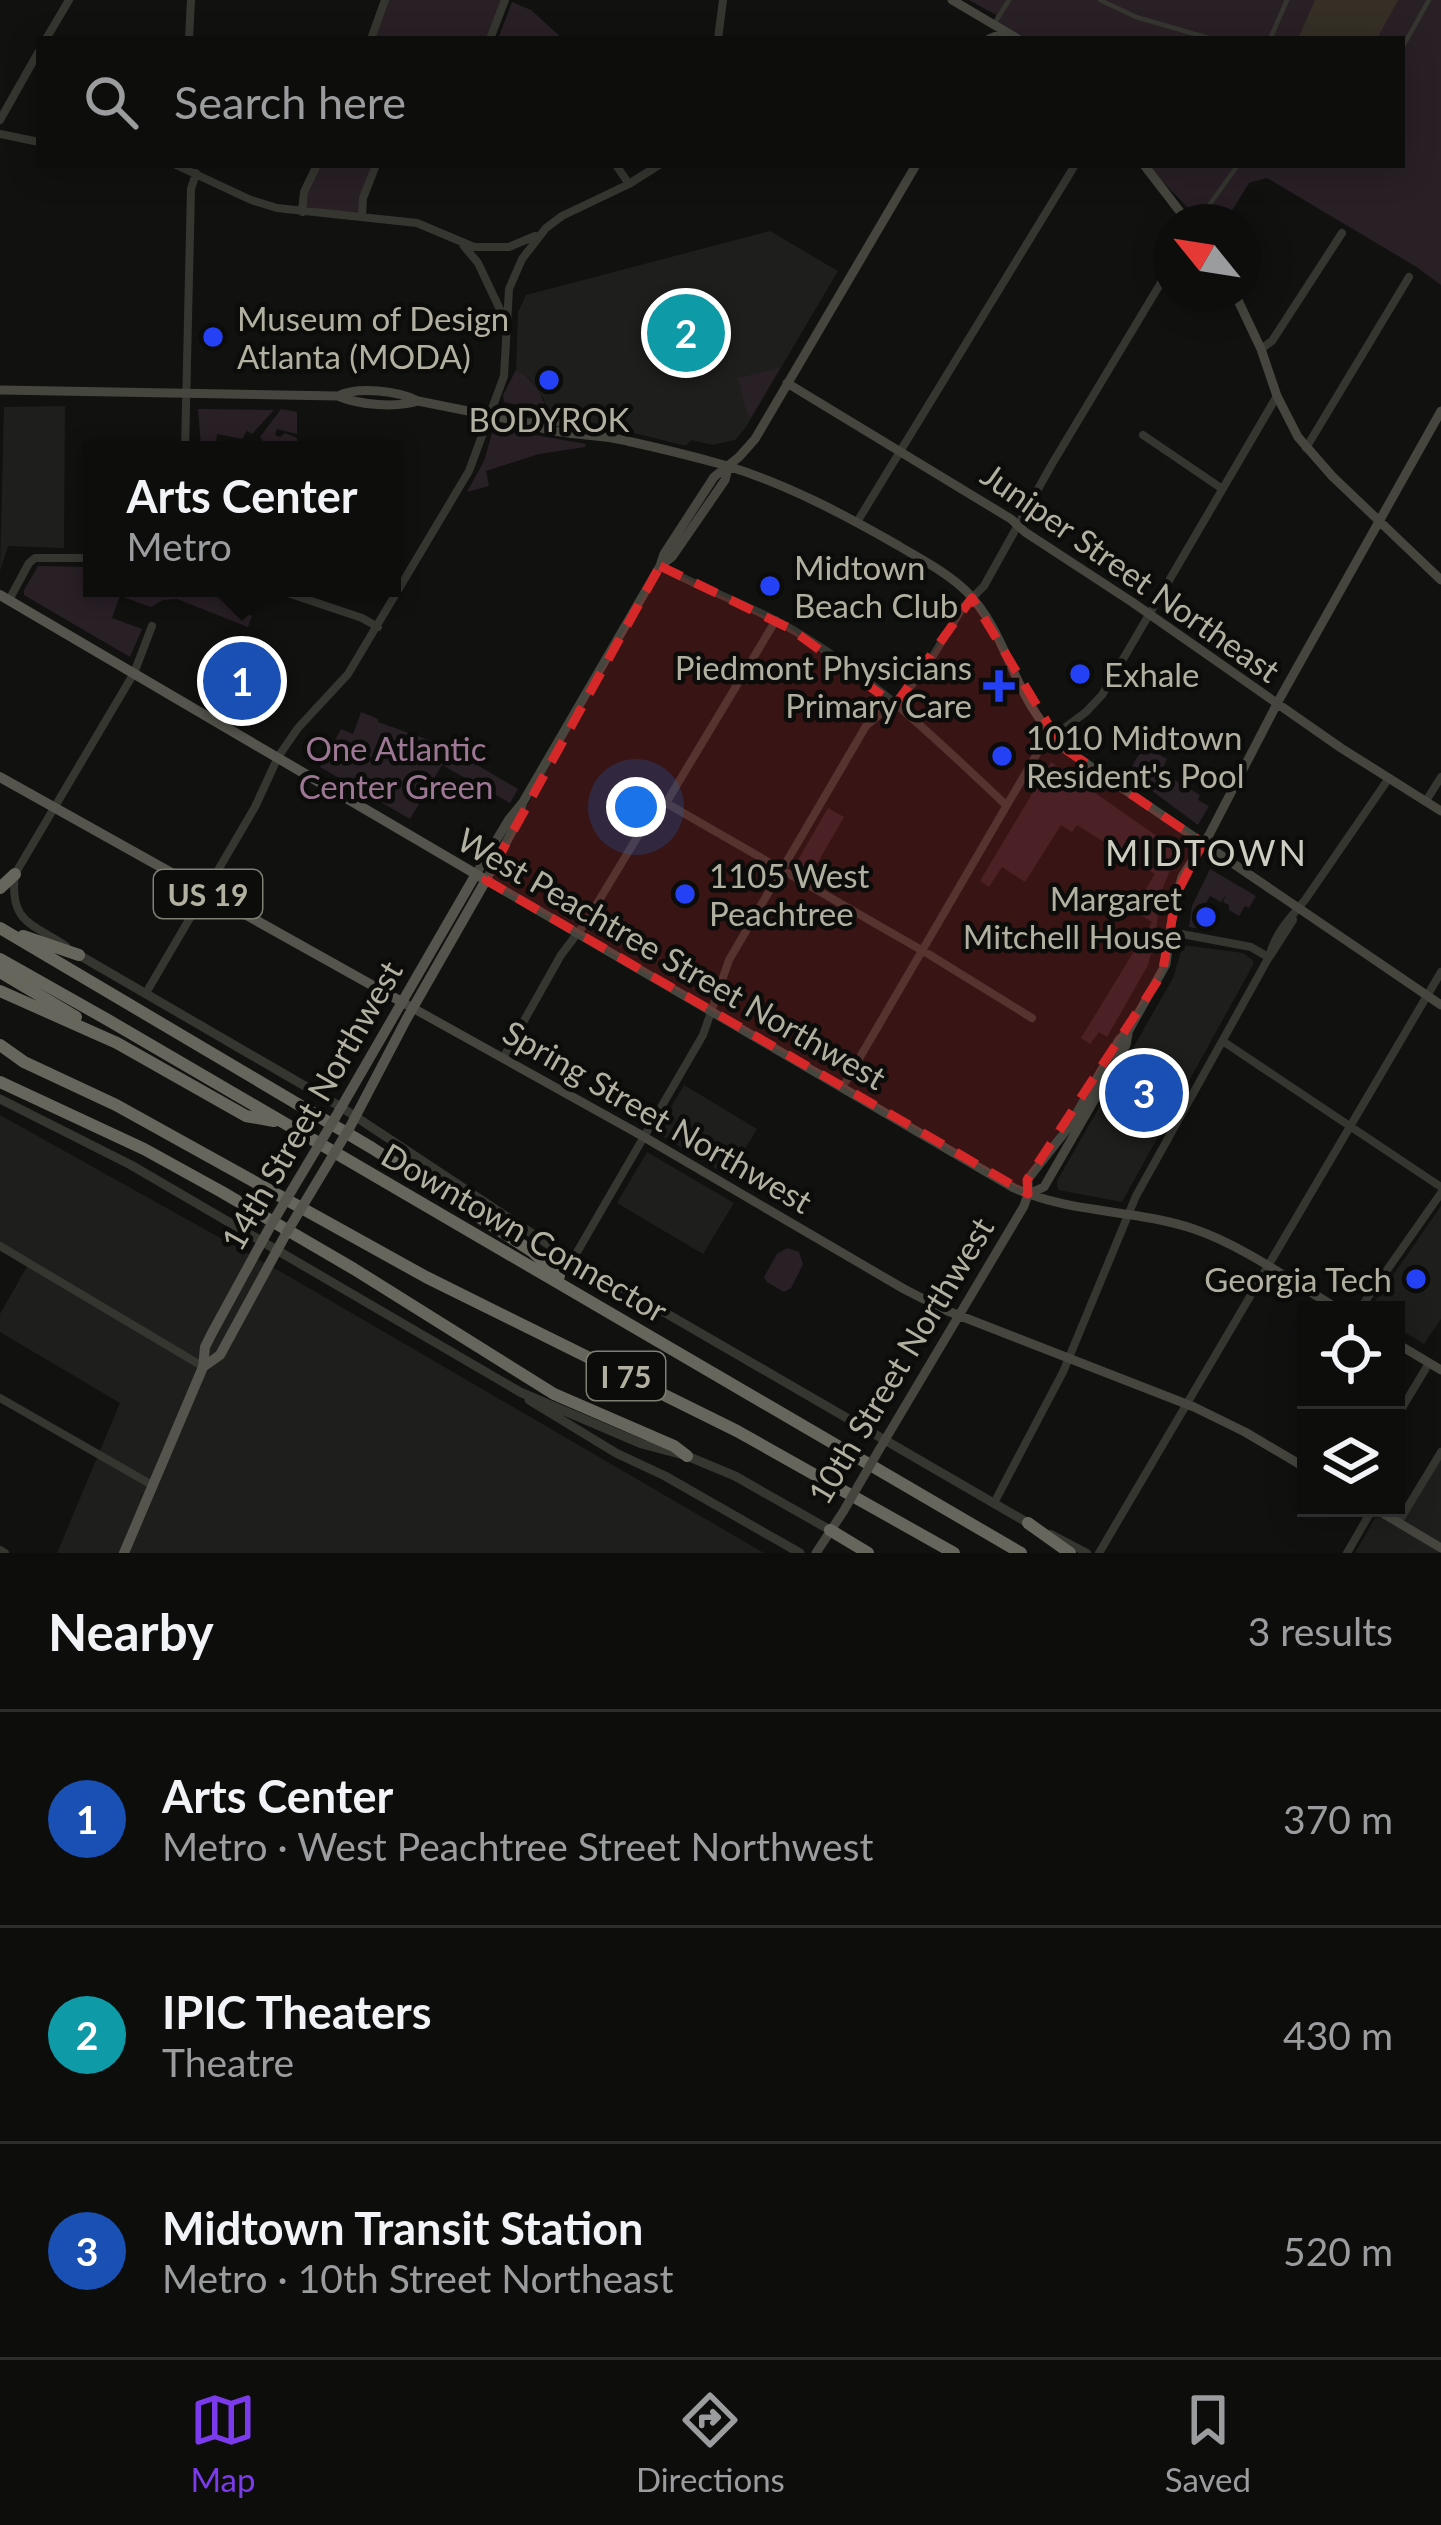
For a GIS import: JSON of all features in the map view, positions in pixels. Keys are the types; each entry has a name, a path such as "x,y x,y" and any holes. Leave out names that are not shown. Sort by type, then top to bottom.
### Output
{"highway":[{"path":"0,888 15,874"},
{"path":"0,928 79,955"},
{"path":"0,928 430,1184 533,1252 578,1294"},
{"name":"Downtown Connector","path":"0,959 1021,1553"},
{"path":"0,972 246,1116 285,1123"},
{"path":"0,991 117,1043"},
{"path":"0,1045 24,1062"},
{"name":"I 75","path":"0,1059 24,1062 116,1105 426,1277 737,1431 954,1553"},
{"path":"0,1082 144,1149 354,1269 554,1394 687,1456"},
{"path":"1028,1523 1070,1553"},
{"path":"830,1530 868,1553"}],"main road":[{"path":"952,0 990,33"},
{"path":"481,877 509,819 660,566 672,557 724,480 728,466 755,439 914,168"},
{"path":"1146,168 1174,204"},
{"path":"1244,312 1277,396 1306,448 1441,580"},
{"name":"Juniper Street Northeast","path":"788,383 1018,526 1277,705 1441,811"},
{"path":"0,390 338,396 406,405 418,401 544,430 599,435 728,466 856,522 932,566 972,598 990,620 1026,697 1063,747 1296,912 1441,1005"},
{"path":"1129,1030 1126,1045 1044,1187 1028,1194 1028,1179 1061,1138 1162,974 1182,877 1378,521 1436,430 1441,411"},
{"name":"West Peachtree Street Northwest","path":"4,597 980,1169 1028,1194 1198,1230 1325,1301"},
{"name":"Spring Street Northwest","path":"0,777 645,1138 904,1289 960,1316 1185,1404 1297,1463"},
{"name":"14th Street Northwest","path":"124,1553 203,1367 212,1333 338,1112 481,877"},
{"name":"14th Street Northwest","path":"203,1367 220,1354 353,1122 407,1005"},
{"name":"10th Street Northwest","path":"817,1553 1028,1194"},
{"path":"1405,1348 1441,1370"},
{"path":"1389,1517 1441,1548"}],"street":[{"path":"48,36 69,0"},
{"path":"189,36 191,0"},
{"path":"372,36 385,0"},
{"path":"491,36 506,0"},
{"path":"718,36 723,0"},
{"path":"990,33 1010,0"},
{"path":"1100,0 1136,17 1202,36"},
{"path":"1271,36 1287,0"},
{"path":"1405,43 1429,0"},
{"path":"0,120 36,56"},
{"path":"0,134 36,141"},
{"path":"185,168 251,200 302,212 417,223 462,244 484,248 528,240 575,208 654,168"},
{"path":"302,212 304,192 316,168"},
{"path":"362,217 363,198 375,168"},
{"path":"618,168 629,184"},
{"path":"856,522 1073,168"},
{"path":"1211,204 1236,168"},
{"path":"185,441 190,188 196,172"},
{"path":"401,588 469,471 506,366 509,289 517,267 546,228"},
{"path":"1261,349 1286,321 1342,233"},
{"path":"462,244 478,263 506,323"},
{"path":"1306,448 1409,277"},
{"path":"573,1259 703,1035 726,966 866,726 930,665 963,608 984,586 1153,295"},
{"path":"842,1088 1042,745 1098,700 1277,396"},
{"path":"1144,435 1221,488"},
{"path":"4,597 35,558 83,557"},
{"path":"660,566 807,638 893,704 1006,805"},
{"path":"300,597 378,627"},
{"path":"146,993 255,807 278,757 348,674 396,597"},
{"path":"502,1058 561,955 650,816 666,803 776,620"},
{"path":"152,626 134,673 15,874 13,900 18,914 882,1445 1087,1553"},
{"path":"1426,801 1441,777"},
{"path":"994,1503 1069,1358 1136,1196 1296,912 1389,778"},
{"path":"666,803 1031,1018"},
{"path":"1172,932 1251,947 1269,957"},
{"path":"1099,1553 1441,972"},
{"path":"1224,1042 1441,1190 1365,1301"},
{"path":"0,1100 131,1165 520,1392 642,1444 734,1476 830,1530"},
{"path":"0,1246 203,1367"},
{"path":"1401,1409 1429,1363"},
{"path":"520,1392 616,1453 800,1553"},
{"path":"0,1398 152,1485"},
{"path":"638,1462 636,1449 642,1444"},
{"path":"1398,1522 1441,1452"},
{"path":"1346,1553 1368,1517"}],"highlighted area":[{"path":"660,566 791,629 895,705 972,598 1062,747 1203,843 1177,893 1162,974 1027,1180 1028,1194 486,880"}],"shaded area":[{"path":"1315,0 1398,0 1379,36 1299,36"},
{"path":"770,231 838,271 735,440 713,445 691,440 686,446 546,411 531,380 516,370 518,312 526,295"},
{"path":"65,406 64,548 8,546 0,571 4,407"},
{"path":"1183,945 1243,953 1253,965 1122,1202 1058,1190 1057,1181 1173,978"},
{"path":"684,1085 757,1129 729,1176 659,1134"},
{"path":"0,1115 283,1273 764,1553 57,1553 120,1403 0,1332 0,1314 29,1263 0,1246"},
{"path":"647,1152 734,1203 703,1254 617,1203"},
{"name":"Georgia Tech","path":"1441,1206 1441,1319 1424,1344 1405,1332 1405,1301 1375,1301"},
{"path":"1441,1452 1441,1553 1355,1553 1375,1518 1405,1517"}],"green space":[{"path":"386,0 505,0 489,36 372,36"},
{"path":"969,0 1441,0 1441,285 1267,178 1249,183 1236,204 1184,204 1149,168 1405,168 1405,36 1006,36 994,28 996,15"},
{"path":"512,2 531,10 560,36 499,36"},
{"path":"317,168 378,168 358,219 304,212"},
{"path":"780,368 751,417 738,378"},
{"path":"516,370 536,388 546,411 504,402"},
{"path":"198,409 274,410 242,439 217,434 216,441 201,441"},
{"path":"281,409 297,412 297,434 277,429 275,435 285,433 297,441 263,441 260,437"},
{"path":"493,430 586,444 486,471 489,486 467,492 484,461"},
{"path":"38,566 83,567 83,597 120,597 112,618 142,629 130,657 24,595"},
{"path":"123,597 248,597 247,614 252,616 248,627 177,599 151,607"},
{"name":"One Atlantic Center Green","path":"361,712 443,745 518,789 510,803 442,765 410,819 320,767 341,729 353,734"},
{"path":"1144,746 1167,759 1161,772 1200,795 1198,800 1209,806 1198,825 1128,773"},
{"path":"1051,762 1178,851 1159,897 1148,965 1107,1037 1099,1032 1090,1044 1081,1038 1152,922 1133,910 1155,874 1077,825 1072,832 1061,825 1025,882 1002,867 989,887 980,881"},
{"path":"828,808 844,817 811,874 795,865"},
{"path":"1210,869 1256,896 1239,916 1223,902 1226,894 1221,902 1210,896 1196,919 1201,929 1189,927 1192,906"},
{"path":"787,1248 799,1252 803,1264 784,1292 764,1277 777,1254"}],"place":[{"name":"IPIC Theaters","path":"686,333"},
{"name":"Museum of Design Atlanta (MODA)","path":"213,337"},
{"name":"BODYROK","path":"549,380"},
{"name":"Midtown Beach Club","path":"770,586"},
{"name":"Exhale","path":"1080,674"},
{"name":"Arts Center","path":"242,681"},
{"name":"Piedmont Physicians Primary Care","path":"999,686"},
{"name":"1010 Midtown Resident's Pool","path":"1002,756"},
{"name":"1105 West Peachtree","path":"685,894"},
{"name":"Margaret Mitchell House","path":"1206,917"},
{"name":"Midtown Transit Station","path":"1144,1093"},
{"name":"Georgia Tech","path":"1416,1279"}],"district":[{"name":"MIDTOWN","path":"1207,852"}]}
